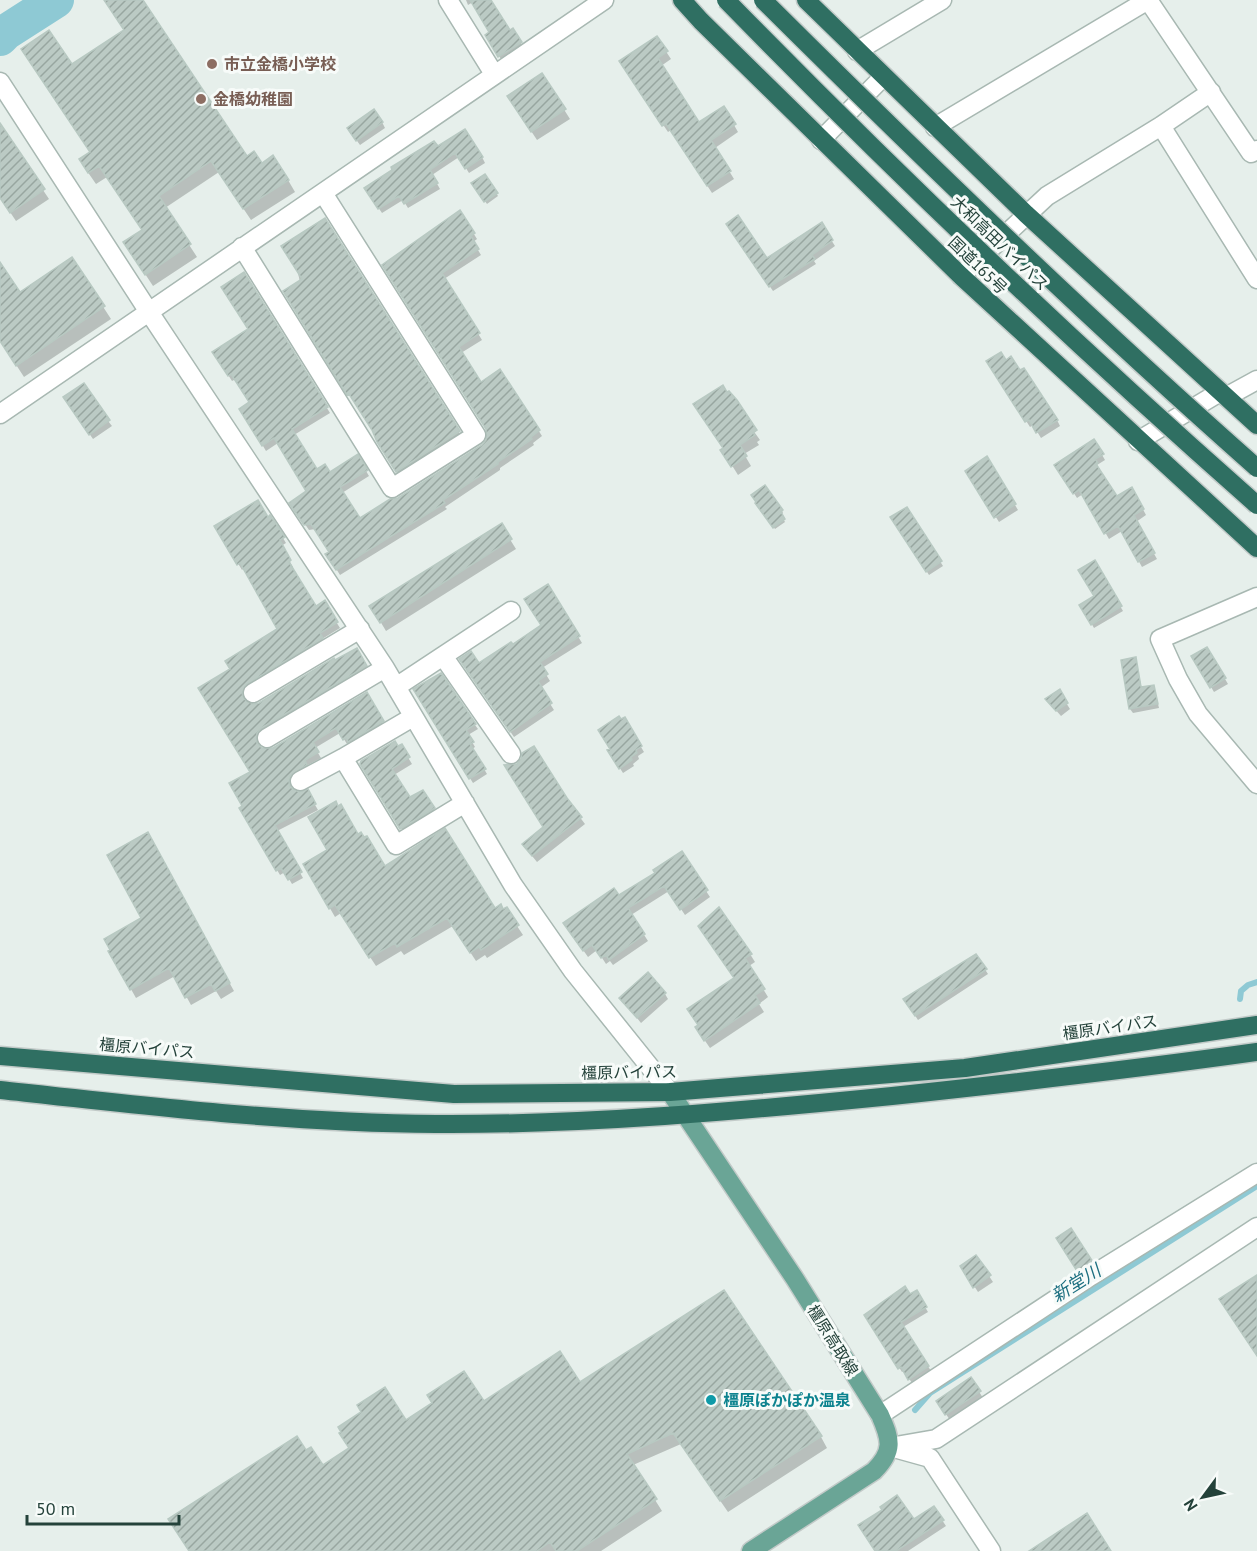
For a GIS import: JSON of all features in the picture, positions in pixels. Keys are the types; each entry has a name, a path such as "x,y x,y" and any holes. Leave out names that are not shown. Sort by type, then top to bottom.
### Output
{"highway":[{"name":"国道165号","path":"682,0 961,276 1257,548"},
{"name":"大和高田バイパス","path":"726,0 852,127 1064,331 1257,505"},
{"name":"大和高田バイパス","path":"763,0 994,227 1097,324 1257,468"},
{"path":"806,0 1026,214 1257,425"},
{"name":"橿原バイパス","path":"0,1056 454,1094 670,1092 965,1068 1257,1025"},
{"path":"0,1090 155,1107 315,1120 436,1124 551,1122 763,1109 948,1090 1257,1052"}],"main road":[{"name":"橿原高取線","path":"670,1092 795,1279 880,1415 887,1430 890,1447"},
{"path":"752,1551 874,1471 884,1460 890,1447"}],"street":[{"path":"448,0 494,74"},
{"path":"0,414 604,0"},
{"path":"857,51 942,0"},
{"path":"935,127 1148,0 1251,153 1257,150"},
{"path":"821,140 883,77"},
{"path":"0,82 149,312 386,668 513,885 567,961 670,1092"},
{"path":"961,276 1047,196 1211,93"},
{"path":"1161,126 1257,279"},
{"path":"242,247 392,488 476,435 323,193"},
{"path":"1138,441 1223,395 1257,380"},
{"path":"1257,597 1160,639 1178,679 1198,714 1257,784"},
{"path":"396,687 511,611"},
{"path":"253,693 360,629"},
{"path":"443,656 511,754"},
{"path":"267,738 386,668"},
{"path":"300,781 413,717"},
{"path":"343,758 396,846 465,803"},
{"path":"880,1415 1090,1276 1257,1173"},
{"path":"890,1447 936,1439 1257,1227"},
{"path":"890,1447 930,1458 991,1551"}],"building":[{"path":"104,0 143,0 247,156 254,151 262,163 273,155 289,180 243,209 211,161 159,196 191,244 145,275 123,242 142,230 99,166 88,173 79,159 90,152 21,49 49,30 72,64 124,30"},
{"path":"470,0 491,0 510,30 513,28 522,42 498,57 485,35 489,32"},
{"path":"657,36 668,51 658,58 699,122 724,106 736,124 711,140 731,171 707,186 666,124 662,126 619,61"},
{"path":"542,73 566,109 531,132 507,96"},
{"path":"374,109 383,122 356,141 347,128"},
{"path":"0,123 45,189 10,213 0,198"},
{"path":"465,129 483,157 465,169 455,153 430,170 438,183 404,204 399,196 378,209 364,188 392,170 391,167 434,141 438,146"},
{"path":"485,174 498,193 484,202 471,183"},
{"path":"460,210 475,233 471,236 479,249 442,273 480,333 459,347 481,382 500,369 540,430 531,437 532,439 498,464 443,500 445,503 336,570 325,554 329,552 311,524 304,525 289,503 306,491 274,438 262,446 239,409 249,402 231,374 228,376 212,352 248,329 221,287 244,272 328,407 292,429 317,469 325,464 330,472 358,454 368,470 340,487 360,518 390,499 398,498 482,445 486,440 486,429 382,265"},
{"path":"738,215 767,258 822,222 833,240 812,255 815,259 769,287 726,224"},
{"path":"325,218 460,431 396,472 372,430 349,394 347,395 283,291 302,279 281,246"},
{"path":"72,257 105,306 16,366 0,341 0,262 20,292"},
{"path":"1001,352 1006,360 1011,356 1020,370 1024,368 1058,420 1036,433 1029,420 1025,422 986,361"},
{"path":"84,383 110,420 89,435 63,397"},
{"path":"723,385 727,392 729,391 737,400 757,430 753,433 755,435 740,445 747,456 731,467 720,450 723,448 693,404"},
{"path":"1094,439 1104,454 1095,459 1098,463 1096,464 1117,496 1132,487 1144,509 1134,515 1155,553 1138,562 1118,526 1104,534 1079,490 1073,494 1054,465"},
{"path":"987,456 1016,504 994,518 965,471"},
{"path":"765,485 783,510 781,512 785,519 773,528 751,495"},
{"path":"258,500 268,517 270,515 285,537 280,540 291,560 289,562 316,606 325,600 338,622 320,633 323,638 247,684 242,693 244,699 253,704 259,703 334,658 335,660 357,648 367,666 261,728 257,733 257,743 262,748 273,748 367,692 384,721 348,742 346,738 343,740 336,728 313,742 319,752 305,760 307,765 290,776 290,787 299,792 308,789 316,804 275,825 302,872 288,880 281,868 276,871 239,808 242,806 229,783 250,772 198,688 230,669 225,661 277,629 240,563 237,565 214,526"},
{"path":"907,507 942,561 926,572 890,517"},
{"path":"502,523 512,539 380,623 369,606"},
{"path":"1095,560 1122,606 1091,625 1079,605 1094,596 1078,570"},
{"path":"548,584 580,636 540,662 548,674 538,681 552,703 510,732 459,659 471,651 479,663 541,625 524,599"},
{"path":"1207,647 1226,678 1210,688 1191,656"},
{"path":"1136,657 1141,687 1154,685 1158,704 1129,709 1121,660"},
{"path":"441,673 476,724 466,730 474,742 470,744 486,769 469,779 413,689"},
{"path":"1060,689 1068,703 1056,711 1045,699"},
{"path":"619,716 621,719 625,717 642,746 631,757 632,760 619,769 598,730"},
{"path":"395,741 398,746 402,744 410,757 392,769 410,797 423,790 435,808 400,829 360,764 361,761"},
{"path":"534,746 582,817 532,856 522,844 543,827 504,765 517,764 522,753"},
{"path":"336,801 338,806 341,804 358,834 361,832 364,837 367,836 385,866 445,828 495,908 501,904 503,909 507,907 519,925 481,950 479,947 470,953 447,918 397,947 395,943 369,958 335,905 329,909 303,864 327,850 308,817"},
{"path":"148,832 230,983 215,991 211,984 185,998 169,968 130,990 108,951 110,950 104,939 141,918 107,855"},
{"path":"682,851 708,890 680,910 664,886 628,908 645,934 609,960 606,955 601,958 592,945 583,951 563,923 614,888 619,895 655,873 653,870"},
{"path":"719,907 752,954 745,958 765,989 755,995 760,1003 704,1041 695,1027 698,1025 687,1009 734,978 698,926"},
{"path":"976,954 987,969 915,1016 903,999"},
{"path":"648,972 666,993 637,1018 619,998"},
{"path":"1071,1228 1093,1262 1077,1271 1056,1238"},
{"path":"976,1255 991,1275 973,1288 960,1266"},
{"path":"1257,1275 1257,1356 1219,1299"},
{"path":"905,1286 910,1294 917,1290 927,1307 901,1322 929,1366 908,1380 901,1367 898,1369 864,1315"},
{"path":"724,1290 822,1436 720,1501 673,1433 627,1454 657,1499 577,1551 556,1551 550,1542 537,1551 189,1551 168,1519 297,1436 306,1450 311,1447 323,1465 349,1448 339,1433 341,1432 338,1427 361,1412 357,1405 385,1387 406,1420 432,1403 427,1395 464,1371 484,1401 560,1351 580,1382"},
{"path":"971,1377 981,1391 945,1415 936,1401"},
{"path":"897,1495 914,1519 934,1506 944,1520 896,1551 875,1551 858,1525 882,1510 880,1507"},
{"path":"1087,1513 1111,1551 1029,1551"}],"waterway":[{"path":"0,38 56,0"},
{"name":"新堂川","path":"1240,999 1241,991 1257,982"},
{"name":"新堂川","path":"915,1410 930,1393 1257,1186"}],"place":[{"name":"市立金橋小学校","path":"212,64"},
{"name":"金橋幼稚園","path":"201,99"},
{"name":"橿原ぽかぽか温泉","path":"711,1400"}]}
